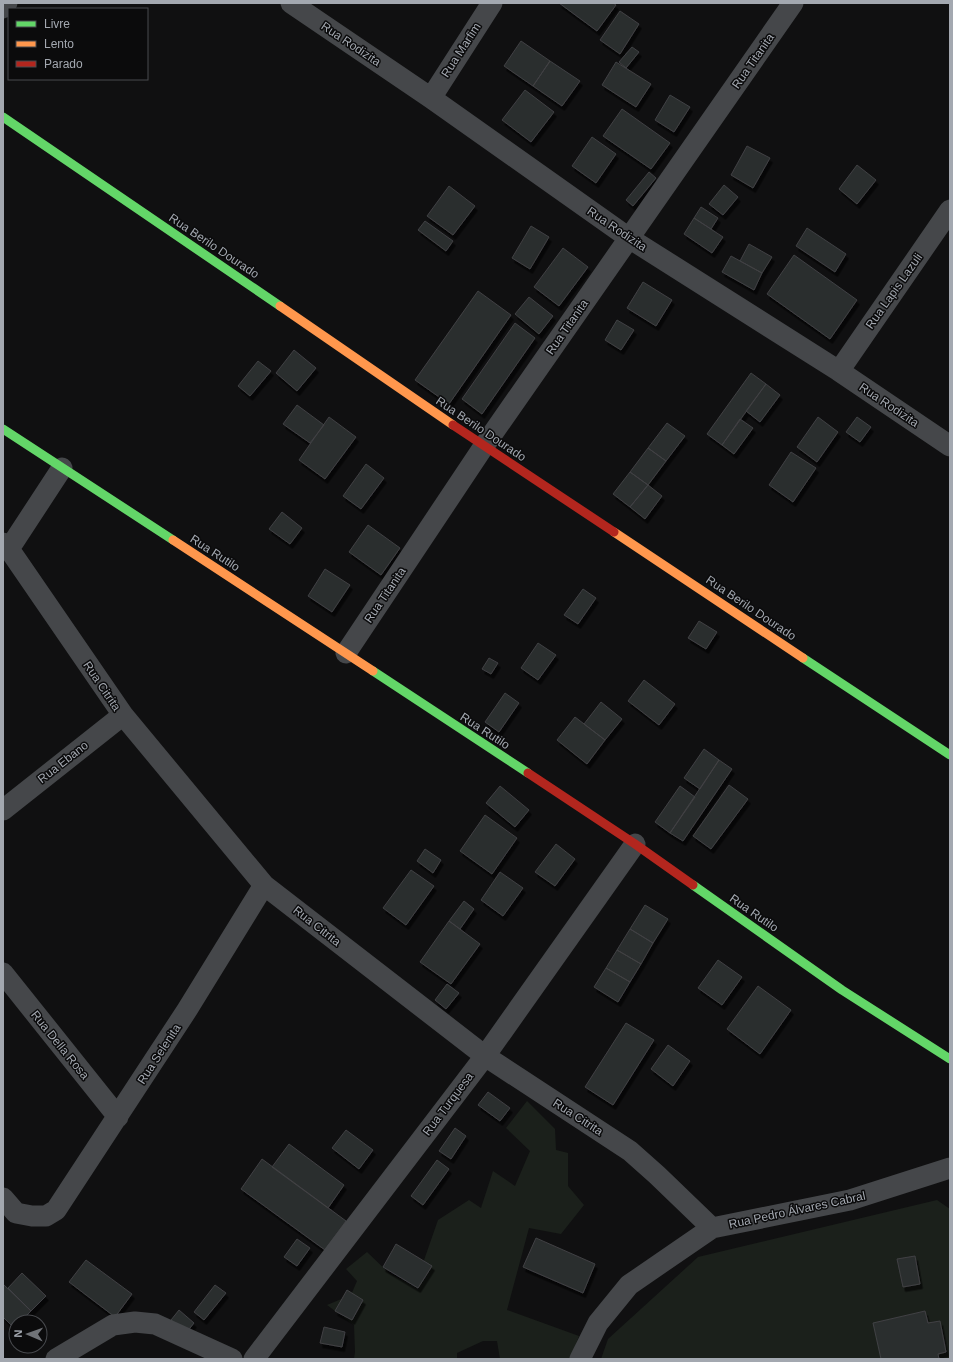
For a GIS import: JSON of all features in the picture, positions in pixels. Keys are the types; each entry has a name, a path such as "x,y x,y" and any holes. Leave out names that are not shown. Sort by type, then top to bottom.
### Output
{"street":[{"path":"3,8 7,3"},
{"name":"Rua Rodizita","path":"291,3 431,98 629,238 839,372 950,446"},
{"name":"Rua Marfim","path":"431,98 492,3"},
{"name":"Rua Titanita","path":"346,653 484,446 793,3"},
{"name":"Rua Berilo Dourado","path":"3,117 484,446 950,755"},
{"name":"Rua Lapis Lazuli","path":"839,372 950,210"},
{"name":"Rua Rutilo","path":"3,429 635,844 842,990 950,1059"},
{"path":"6,546 62,468"},
{"name":"Rua Citrita","path":"6,546 122,715 264,886 485,1056 630,1151 712,1228"},
{"name":"Rua Ebano","path":"3,810 122,715"},
{"name":"Rua Turquesa","path":"254,1359 485,1056 635,844"},
{"name":"Rua Selenita","path":"3,1198 16,1213 32,1216 46,1216 56,1210 187,1010 264,886"},
{"name":"Rua Della Rosa","path":"3,973 118,1117"},
{"name":"Rua Pedro Álvares Cabral","path":"712,1228 850,1200 950,1168"},
{"path":"580,1359 598,1323 629,1285 712,1228"},
{"path":"56,1359 113,1325 135,1322 155,1324 232,1359"}],"shaded area":[{"path":"527,1101 555,1129 556,1150 568,1153 568,1186 584,1205 561,1234 529,1228 507,1310 579,1336 570,1359 500,1359 497,1341 483,1341 457,1353 457,1359 354,1359 354,1325 327,1305 351,1295 357,1281 346,1269 367,1252 390,1274 415,1286 438,1220 469,1200 481,1208 493,1171 515,1186 530,1151 506,1128"},
{"path":"937,1200 950,1209 950,1359 601,1359 608,1339 698,1257"}],"building":[{"path":"559,3 613,3 616,5 597,31"},
{"path":"620,11 639,24 620,54 600,40"},
{"path":"521,41 550,61 533,86 504,66"},
{"path":"632,47 639,52 626,68 619,62"},
{"path":"550,61 580,81 562,106 533,86"},
{"path":"616,62 651,84 636,107 602,85"},
{"path":"525,90 554,112 531,142 502,120"},
{"path":"670,95 690,107 674,132 655,120"},
{"path":"622,109 670,143 651,169 603,136"},
{"path":"592,137 616,154 596,183 572,166"},
{"path":"747,146 770,158 753,188 731,175"},
{"path":"857,165 876,180 857,204 839,189"},
{"path":"649,172 656,178 633,206 626,200"},
{"path":"724,185 738,197 723,215 709,204"},
{"path":"449,186 475,206 453,235 427,216"},
{"path":"701,207 718,218 711,229 694,218"},
{"path":"694,218 723,237 712,253 684,234"},
{"path":"425,221 453,241 446,251 418,230"},
{"path":"531,226 549,237 530,269 512,258"},
{"path":"807,228 846,254 835,272 796,246"},
{"path":"749,244 772,257 762,273 740,261"},
{"path":"563,248 588,267 559,306 534,287"},
{"path":"794,255 857,300 830,339 767,294"},
{"path":"731,256 762,273 754,290 722,272"},
{"path":"643,282 672,300 656,326 627,308"},
{"path":"478,291 511,315 449,404 415,380"},
{"path":"529,297 553,316 539,334 515,314"},
{"path":"617,320 634,330 621,350 605,340"},
{"path":"515,323 535,338 482,414 462,399"},
{"path":"294,350 316,368 297,391 276,373"},
{"path":"258,361 271,371 250,396 238,386"},
{"path":"751,373 766,384 722,445 707,434"},
{"path":"766,384 780,395 760,422 746,411"},
{"path":"297,405 324,425 310,443 283,424"},
{"path":"329,417 356,437 325,479 299,460"},
{"path":"818,417 838,432 817,462 797,447"},
{"path":"857,417 871,427 860,442 846,432"},
{"path":"740,419 753,428 734,454 722,445"},
{"path":"667,423 685,436 666,461 648,448"},
{"path":"648,448 666,461 648,485 630,472"},
{"path":"791,452 816,468 793,502 769,485"},
{"path":"366,464 384,478 361,509 343,496"},
{"path":"630,472 648,485 630,507 613,494"},
{"path":"648,485 662,496 645,519 630,507"},
{"path":"282,512 302,528 290,544 269,529"},
{"path":"368,525 400,548 381,575 349,552"},
{"path":"325,569 350,585 332,612 308,596"},
{"path":"583,589 596,598 578,624 564,615"},
{"path":"699,621 717,632 706,649 688,638"},
{"path":"538,643 556,655 538,680 521,668"},
{"path":"489,658 498,663 491,674 482,669"},
{"path":"644,680 675,704 659,725 628,701"},
{"path":"505,693 519,703 499,732 485,722"},
{"path":"601,702 622,719 605,740 584,724"},
{"path":"575,717 605,740 587,764 557,740"},
{"path":"704,749 719,760 700,789 684,778"},
{"path":"719,760 732,769 683,841 670,833"},
{"path":"729,785 748,799 711,849 693,836"},
{"path":"500,786 529,810 515,827 486,803"},
{"path":"680,786 695,797 670,833 655,822"},
{"path":"485,815 517,838 492,874 460,851"},
{"path":"556,844 575,859 555,886 535,872"},
{"path":"425,849 441,860 433,873 417,861"},
{"path":"411,870 434,886 406,925 383,908"},
{"path":"500,872 523,888 503,916 481,900"},
{"path":"464,901 474,909 460,929 449,921"},
{"path":"645,905 668,919 653,943 630,929"},
{"path":"449,921 480,944 451,984 420,962"},
{"path":"630,929 653,943 641,964 617,950"},
{"path":"617,950 641,964 630,982 606,968"},
{"path":"718,960 742,977 722,1005 698,988"},
{"path":"606,968 630,982 618,1002 594,987"},
{"path":"447,984 459,993 446,1009 435,1000"},
{"path":"758,986 791,1010 760,1054 727,1029"},
{"path":"626,1023 654,1040 613,1105 585,1087"},
{"path":"668,1045 690,1061 673,1086 651,1069"},
{"path":"488,1092 510,1108 500,1121 478,1105"},
{"path":"455,1128 466,1136 451,1159 439,1151"},
{"path":"346,1130 373,1150 359,1169 332,1148"},
{"path":"289,1144 344,1185 328,1208 272,1167"},
{"path":"262,1159 346,1221 325,1250 241,1189"},
{"path":"437,1160 449,1169 423,1205 411,1196"},
{"path":"536,1238 595,1264 583,1293 523,1267"},
{"path":"297,1239 310,1248 297,1266 284,1257"},
{"path":"396,1244 432,1266 418,1288 383,1267"},
{"path":"915,1256 920,1284 903,1287 897,1259"},
{"path":"86,1260 132,1294 115,1317 69,1282"},
{"path":"22,1273 46,1296 31,1311 8,1288"},
{"path":"3,1284 31,1311 28,1314 8,1314 8,1322 3,1317"},
{"path":"215,1285 226,1293 204,1320 194,1312"},
{"path":"347,1290 363,1300 352,1320 335,1311"},
{"path":"179,1310 194,1323 186,1333 171,1320"},
{"path":"925,1311 928,1323 940,1321 946,1352 938,1354 939,1359 881,1359 873,1323"},
{"path":"324,1327 345,1332 342,1347 320,1343"}],"traffic: fast":[{"path":"3,117 280,306"},
{"path":"3,429 173,540"},
{"path":"803,658 950,755"},
{"path":"373,671 528,773"},
{"path":"693,885 842,990 950,1059"}],"traffic: slow":[{"path":"280,306 453,425"},
{"path":"614,532 803,658"},
{"path":"173,540 373,671"}],"traffic: jam":[{"path":"453,425 614,532"},
{"path":"528,773 635,844 693,885"}]}
